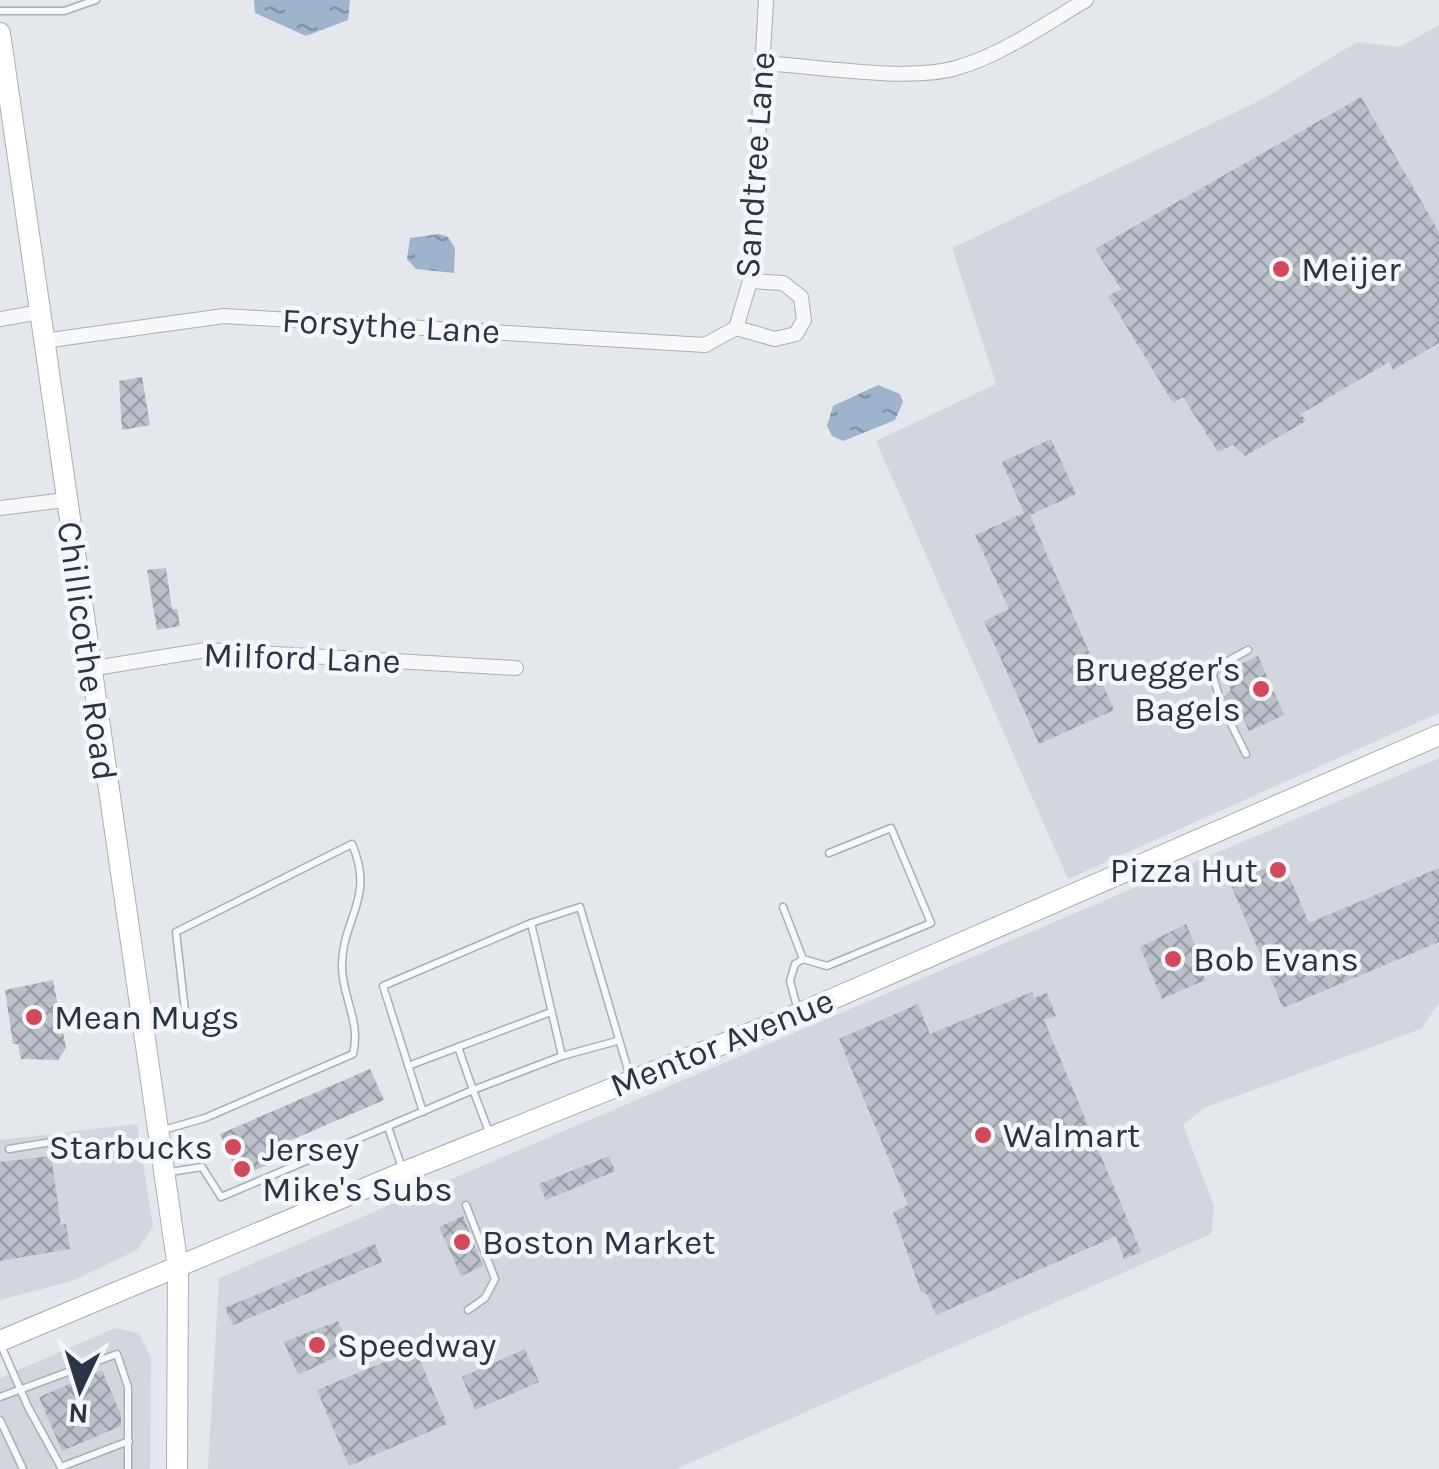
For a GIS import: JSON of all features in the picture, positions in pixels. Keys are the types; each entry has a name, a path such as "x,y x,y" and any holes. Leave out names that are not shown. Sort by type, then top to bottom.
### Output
{"main road":[{"name":"Chillicothe Road","path":"0,33 178,1268 176,1469"},
{"name":"Mentor Avenue","path":"0,1341 404,1172 800,1013 1439,734"}],"street":[{"name":"Sandtree Lane","path":"736,328 750,281 766,0"},
{"path":"762,63 922,73 952,70 980,60 1086,0"},
{"path":"736,328 775,339 796,334 804,320 800,297 783,283 750,281"},
{"path":"0,320 40,312"},
{"name":"Forsythe Lane","path":"43,341 224,316 704,344 736,328"},
{"path":"0,508 65,500"},
{"name":"Milford Lane","path":"89,668 206,650 516,668"}],"lane":[{"path":"0,12 64,11 96,0"},
{"path":"1219,696 1212,676 1215,668 1248,650"},
{"path":"1227,716 1246,754"},
{"path":"800,1013 790,981 795,964 803,959 827,966 931,923 891,828 828,853"},
{"path":"159,1131 206,1118 353,1054 356,1023 342,968 357,914 362,868 352,844 176,932 187,1028"},
{"path":"423,1112 383,986 580,907 631,1081"},
{"path":"783,907 803,959"},
{"path":"531,924 562,1056"},
{"path":"408,1066 551,1012"},
{"path":"165,1172 202,1166 221,1197 473,1090 562,1056 617,1041"},
{"path":"458,1047 492,1138"},
{"path":"388,1126 404,1172"},
{"path":"9,1149 64,1140"},
{"path":"466,1205 495,1278 485,1298 468,1310"},
{"path":"0,1341 20,1390 61,1469 129,1441"},
{"path":"0,1397 116,1354 128,1386 128,1469"},
{"path":"0,1420 23,1469"}],"shaded area":[{"path":"1439,25 1439,713 1068,879 876,441 996,384 952,248 1263,99 1357,42 1400,47"},
{"path":"1439,758 1439,1003 1421,1029 1204,1108 1183,1125 1214,1206 1211,1234 676,1469 208,1469 219,1278"},
{"path":"137,1124 153,1227 137,1250 72,1281 0,1300 0,1140"},
{"path":"115,1328 139,1333 151,1358 150,1469 0,1469 0,1378"}],"water":[{"path":"254,0 350,0 348,20 306,36 255,13"},
{"path":"439,234 448,237 455,248 454,273 416,269 407,259 410,238"},
{"path":"878,385 900,394 903,402 895,420 843,441 832,436 827,426 833,406"}],"building":[{"path":"1361,97 1439,232 1439,343 1393,370 1389,362 1301,414 1306,421 1245,456 1233,445 1218,452 1183,397 1173,403 1108,296 1121,289 1095,249"},
{"path":"142,377 150,425 122,430 119,381"},
{"path":"1051,439 1076,494 1030,515 1114,710 1039,744 984,621 1009,609 975,535 1024,513 1002,462"},
{"path":"166,568 172,609 177,609 180,626 157,630 147,570"},
{"path":"1258,656 1284,715 1249,731 1239,710 1222,712 1218,703 1231,690 1223,672"},
{"path":"1283,861 1309,923 1439,868 1439,942 1283,1008 1230,883"},
{"path":"1186,924 1202,961 1198,963 1205,980 1162,999 1140,947"},
{"name":"Mean Mugs","path":"53,980 66,1048 58,1060 21,1059 18,1044 13,1044 5,990"},
{"path":"1032,992 1034,998 1047,993 1056,1016 1044,1020 1141,1252 1124,1259 1116,1236 936,1315 927,1294 921,1292 893,1212 908,1205 839,1039 918,1004 930,1034"},
{"path":"370,1069 384,1100 282,1144 288,1156 239,1177 220,1134"},
{"path":"51,1156 61,1225 66,1224 70,1249 0,1261 0,1162"},
{"path":"609,1156 615,1171 546,1200 539,1184"},
{"path":"463,1216 483,1266 461,1276 439,1227"},
{"path":"375,1244 382,1262 233,1325 225,1308"},
{"path":"338,1321 351,1350 298,1375 284,1342"},
{"path":"415,1349 447,1424 349,1466 317,1390"},
{"path":"525,1349 539,1382 475,1410 462,1377"},
{"path":"102,1370 121,1415 121,1426 62,1451 39,1397"}],"place":[{"name":"Meijer","path":"1281,269"},
{"name":"Bruegger's Bagels","path":"1261,689"},
{"name":"Pizza Hut","path":"1278,870"},
{"name":"Bob Evans","path":"1173,959"},
{"name":"Mean Mugs","path":"34,1017"},
{"name":"Walmart","path":"983,1135"},
{"name":"Starbucks","path":"233,1147"},
{"name":"Jersey Mike's Subs","path":"242,1169"},
{"name":"Boston Market","path":"462,1242"},
{"name":"Speedway","path":"317,1345"}]}
